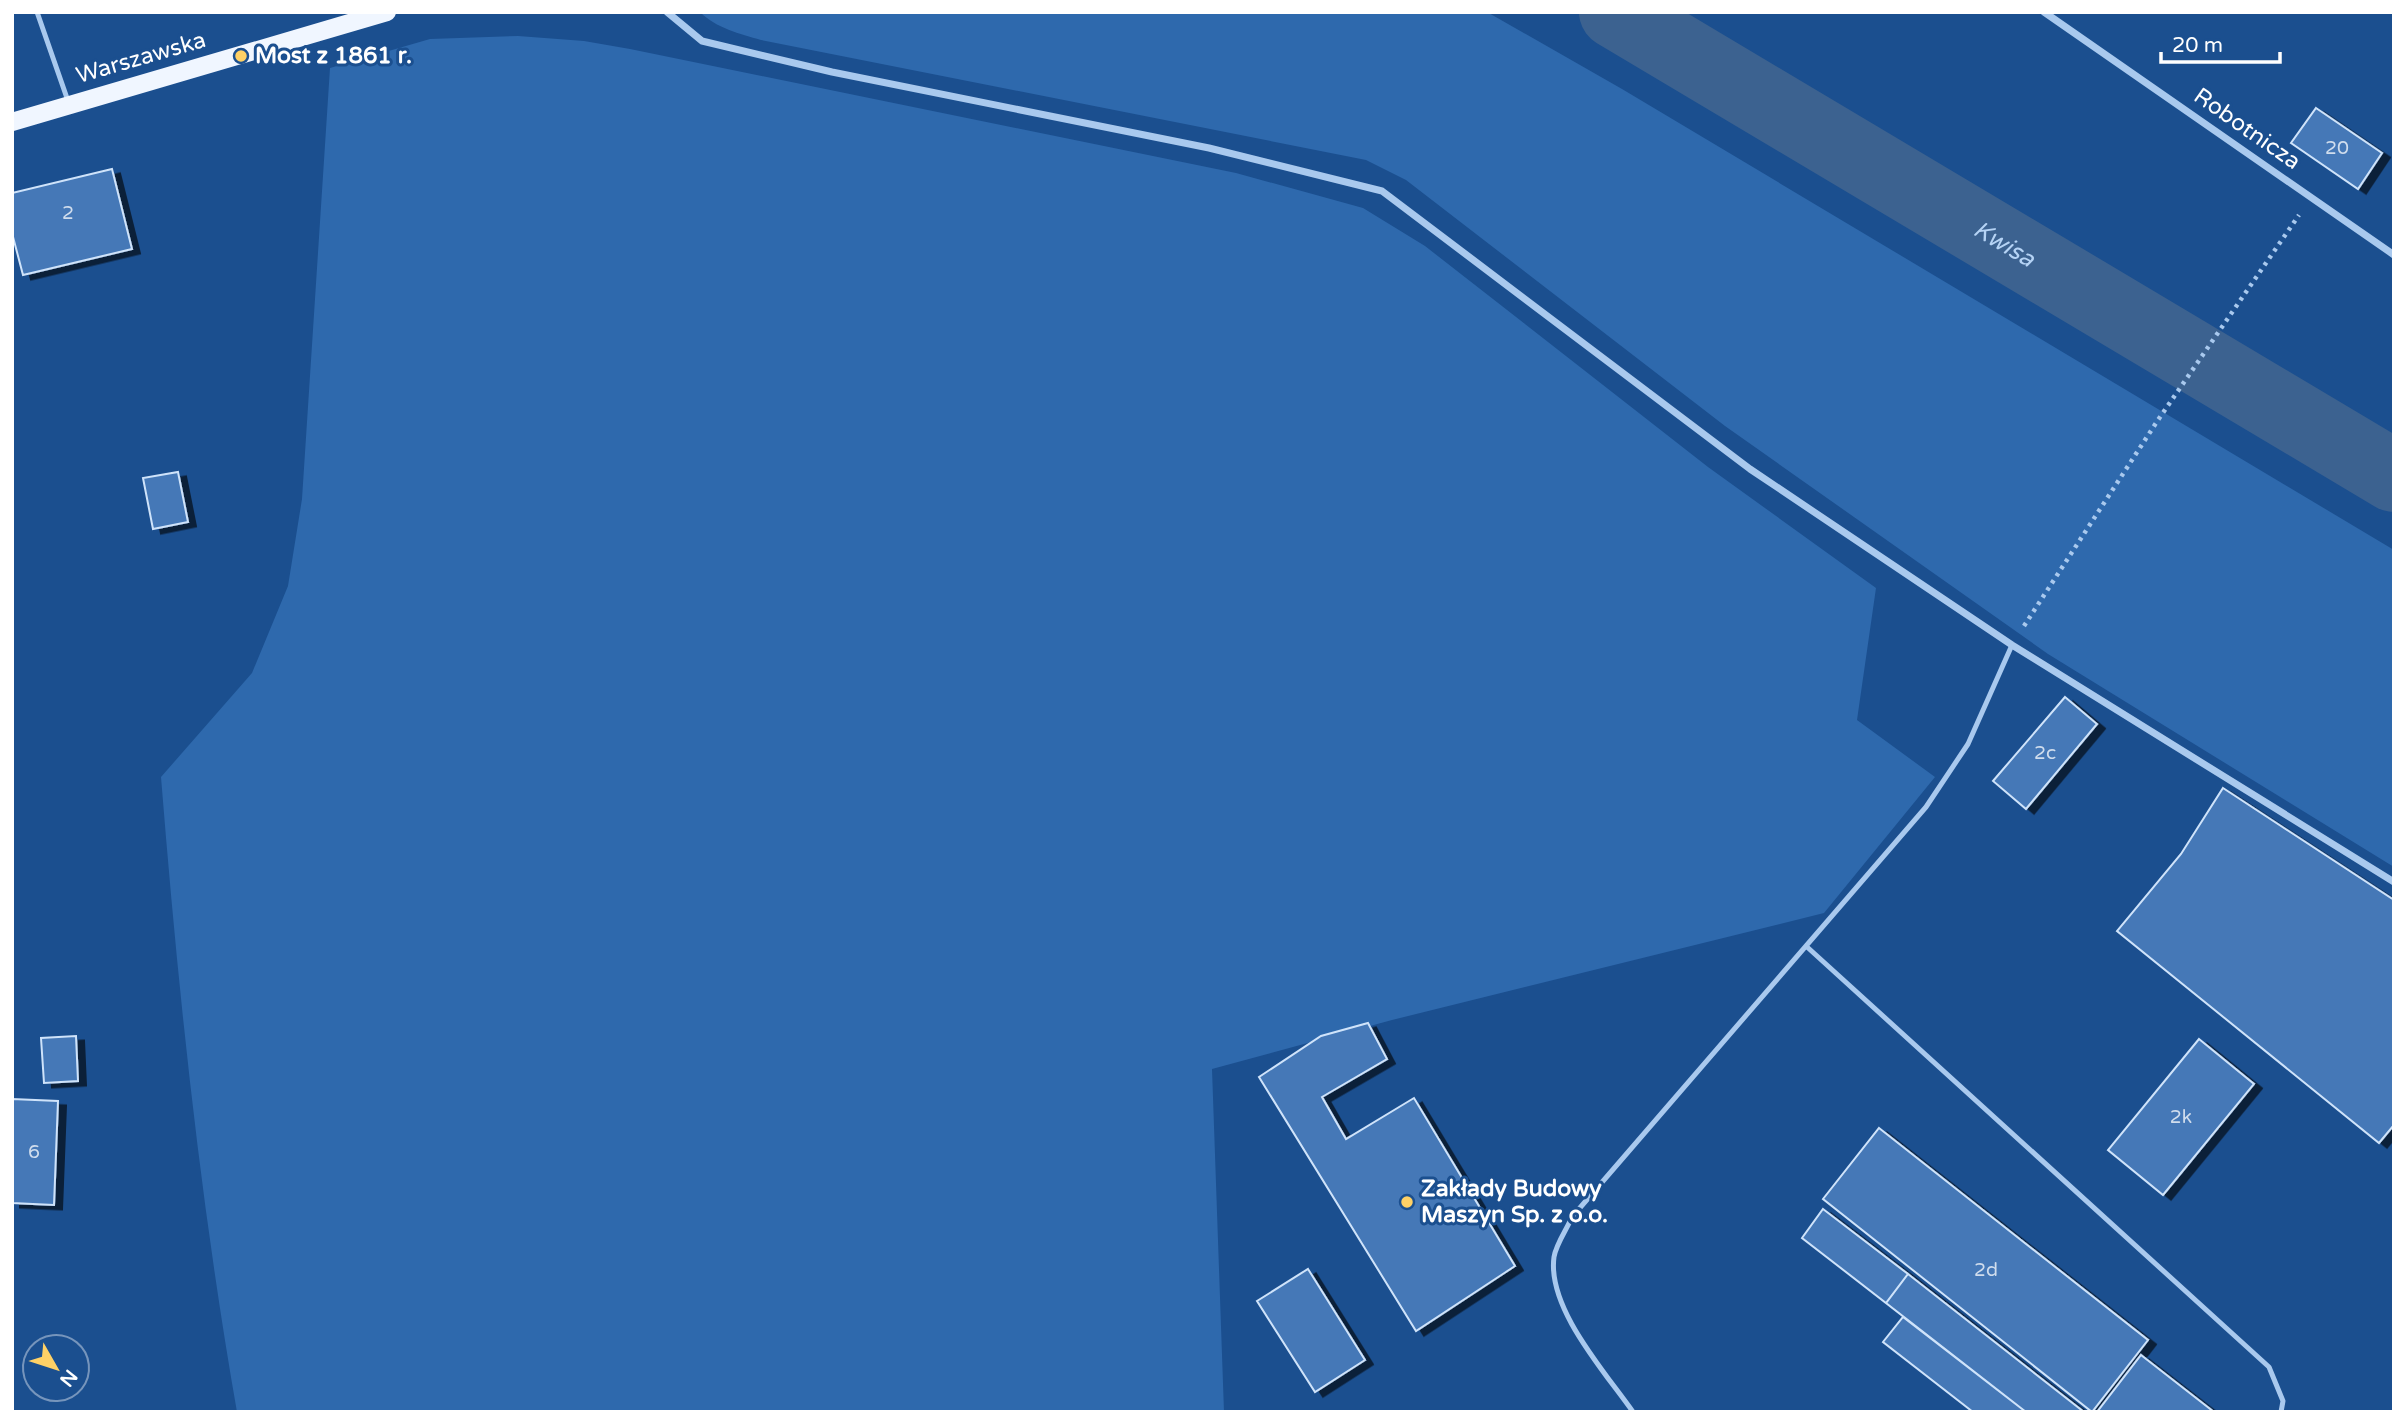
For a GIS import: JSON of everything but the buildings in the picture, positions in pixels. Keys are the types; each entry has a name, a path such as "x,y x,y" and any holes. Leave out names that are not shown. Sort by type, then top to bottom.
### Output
{"main road":[{"name":"Warszawska","path":"12,122 387,12"}],"street":[{"path":"667,12 702,41 832,72 1209,148 1382,191 1750,469 2012,645 2394,882"},
{"name":"Robotnicza","path":"2044,12 2394,255"}],"lane":[{"path":"37,12 69,104"},
{"path":"1633,1412 1570,1324 1559,1291 1554,1256 1572,1217 1926,807 1968,744 2012,645"},
{"path":"1806,946 2269,1367 2283,1401 2281,1412"}],"path":[{"path":"2012,645 2158,420 2312,197"}],"shaded area":[{"path":"700,12 1487,12 1622,89 2394,550 2394,867 2048,654 1725,426 1406,180 1366,160 761,40 721,26"},
{"path":"518,36 584,41 630,49 1236,173 1363,208 1425,246 1708,467 1876,588 1857,720 1935,777 1824,913 1392,1020 1212,1069 1224,1412 237,1412 201,1174 161,777 252,673 288,586 302,499 330,68 430,39"}],"waterway":[{"name":"Kwisa","path":"1615,12 2394,476"}],"place":[{"name":"Most z 1861 r.","path":"241,56"},
{"name":"Zakłady Budowy Maszyn Sp. z o.o.","path":"1407,1202"}]}
